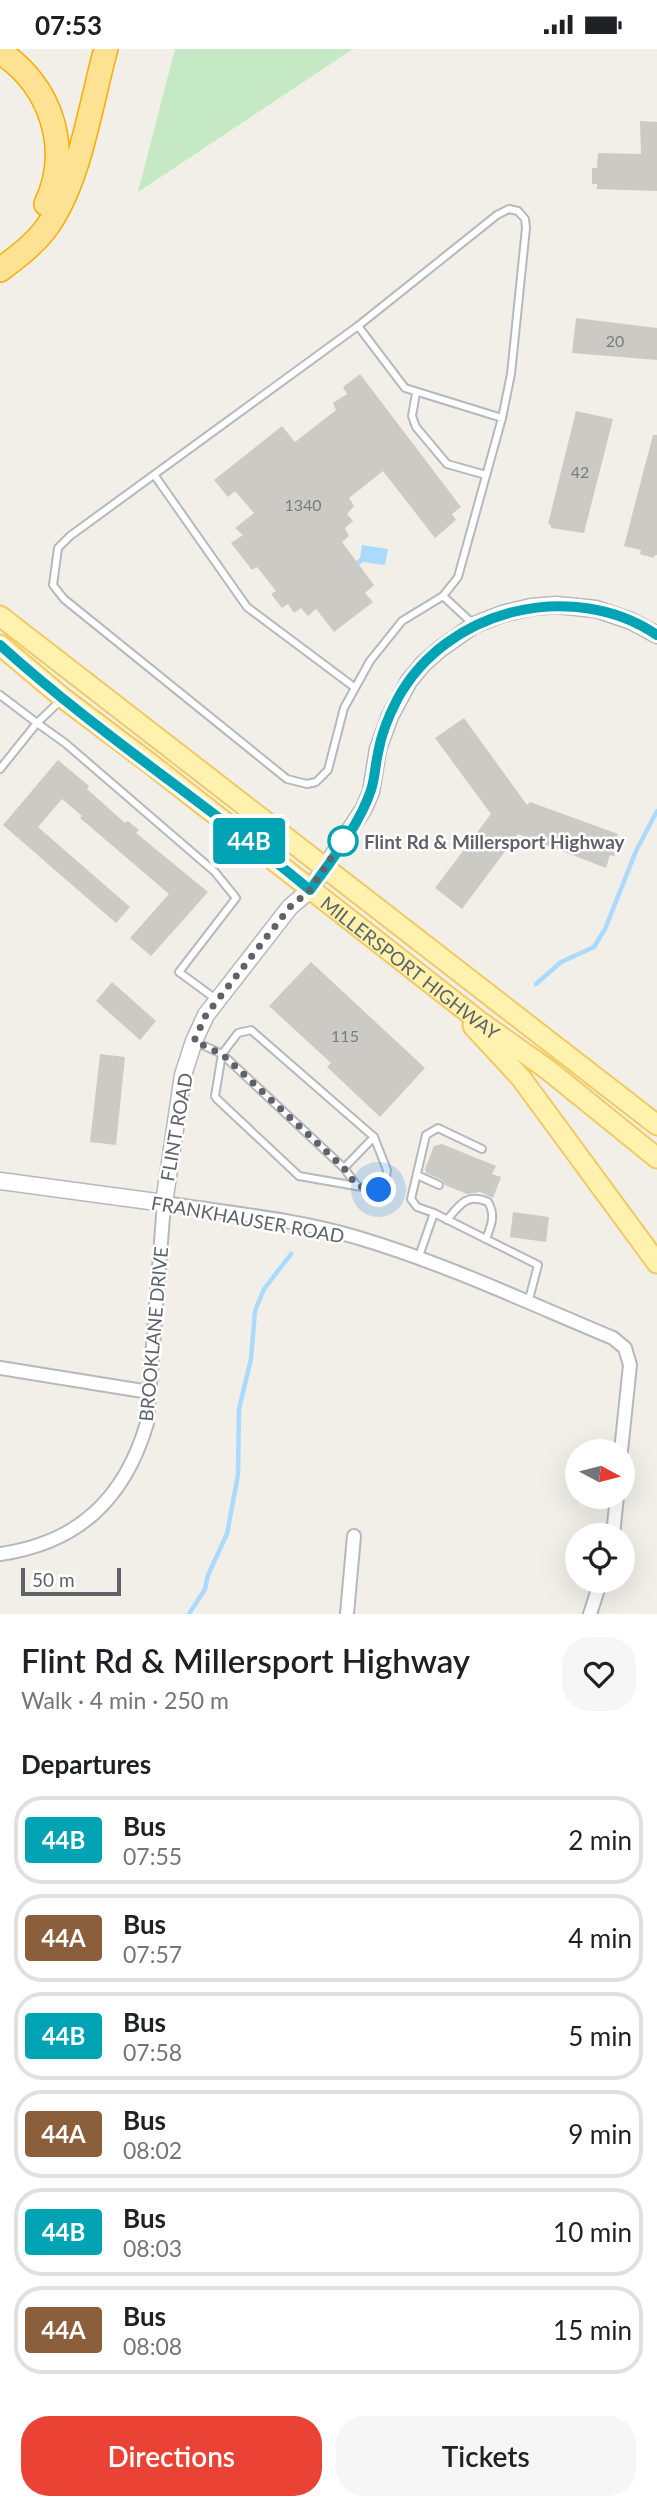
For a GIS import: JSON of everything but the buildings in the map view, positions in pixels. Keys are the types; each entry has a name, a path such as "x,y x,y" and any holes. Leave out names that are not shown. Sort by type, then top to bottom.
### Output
{"highway":[{"path":"0,270 44,231 61,204 73,174 106,49"},
{"path":"0,52 16,62 42,95 54,122 59,154 53,188 34,225 0,253"}],"main road":[{"name":"MILLERSPORT HIGHWAY","path":"0,616 657,1125"},
{"name":"MILLERSPORT HIGHWAY","path":"0,645 62,698 152,765 479,1021 547,1069 657,1158"},
{"path":"445,994 522,1078 657,1263"}],"street":[{"name":"FLINT ROAD","path":"163,1203 177,1103 194,1041 206,1015 290,907 310,890 363,810 371,792 379,749 398,698 423,664 474,625 516,610 556,605 596,609 631,621 657,635"},
{"name":"FRANKHAUSER ROAD","path":"0,1181 163,1203 323,1229 359,1238 613,1338 625,1347 630,1365 622,1439"},
{"name":"BROOKLANE DRIVE","path":"0,1554 23,1551 55,1539 85,1522 117,1490 139,1450 147,1423 163,1203"},
{"path":"0,1368 149,1392"},
{"path":"347,1614 354,1536"},
{"path":"590,1614 597,1593"}],"lane":[{"path":"509,209 518,211 525,219 526,228 511,374 502,418 458,577 443,596 402,621 370,660 340,719 328,770 316,782 307,784 287,779 64,599 53,585 58,548 70,537 358,326 497,215 509,209"},
{"path":"358,326 405,388 502,418"},
{"path":"416,393 412,416 416,427 447,464 486,475"},
{"path":"155,476 247,607 354,687"},
{"path":"443,596 474,625"},
{"path":"0,695 65,743 215,872 236,898 179,972 218,1000"},
{"path":"0,769 37,723 62,698"},
{"path":"251,1030 374,1137 387,1170 385,1185 379,1190 299,1176 215,1096 222,1054 238,1033 251,1030"},
{"path":"194,1041 222,1054 344,1168 357,1186"},
{"path":"482,1149 438,1128 426,1135 411,1199 417,1207 538,1265 528,1303"},
{"path":"344,1168 374,1137"},
{"path":"417,1175 439,1185"},
{"path":"447,1220 462,1201 471,1197 488,1202 493,1218 486,1239"},
{"path":"418,1259 434,1213"}],"green space":[{"path":"175,49 353,49 138,192"}],"water":[{"path":"362,545 388,549 385,565 363,562 359,565 356,561 360,558"}],"waterway":[{"path":"536,984 561,962 594,947 605,929 636,851 657,811"},
{"path":"189,1614 205,1589 208,1575 227,1534 238,1475 239,1409 251,1359 255,1311 264,1289 291,1254"}],"bus line":[{"name":"44B","path":"0,645 62,698 152,765 310,890 363,810 371,792 386,725 398,698 423,664 440,649 485,620 516,610 556,605 596,609 631,621 657,635"}],"place":[{"name":"Flint Rd & Millersport Highway","path":"343,841"}],"route":[{"path":"343,841 347,834 310,890 290,907 206,1015 194,1041 222,1054 344,1168 357,1186 379,1190"}]}
